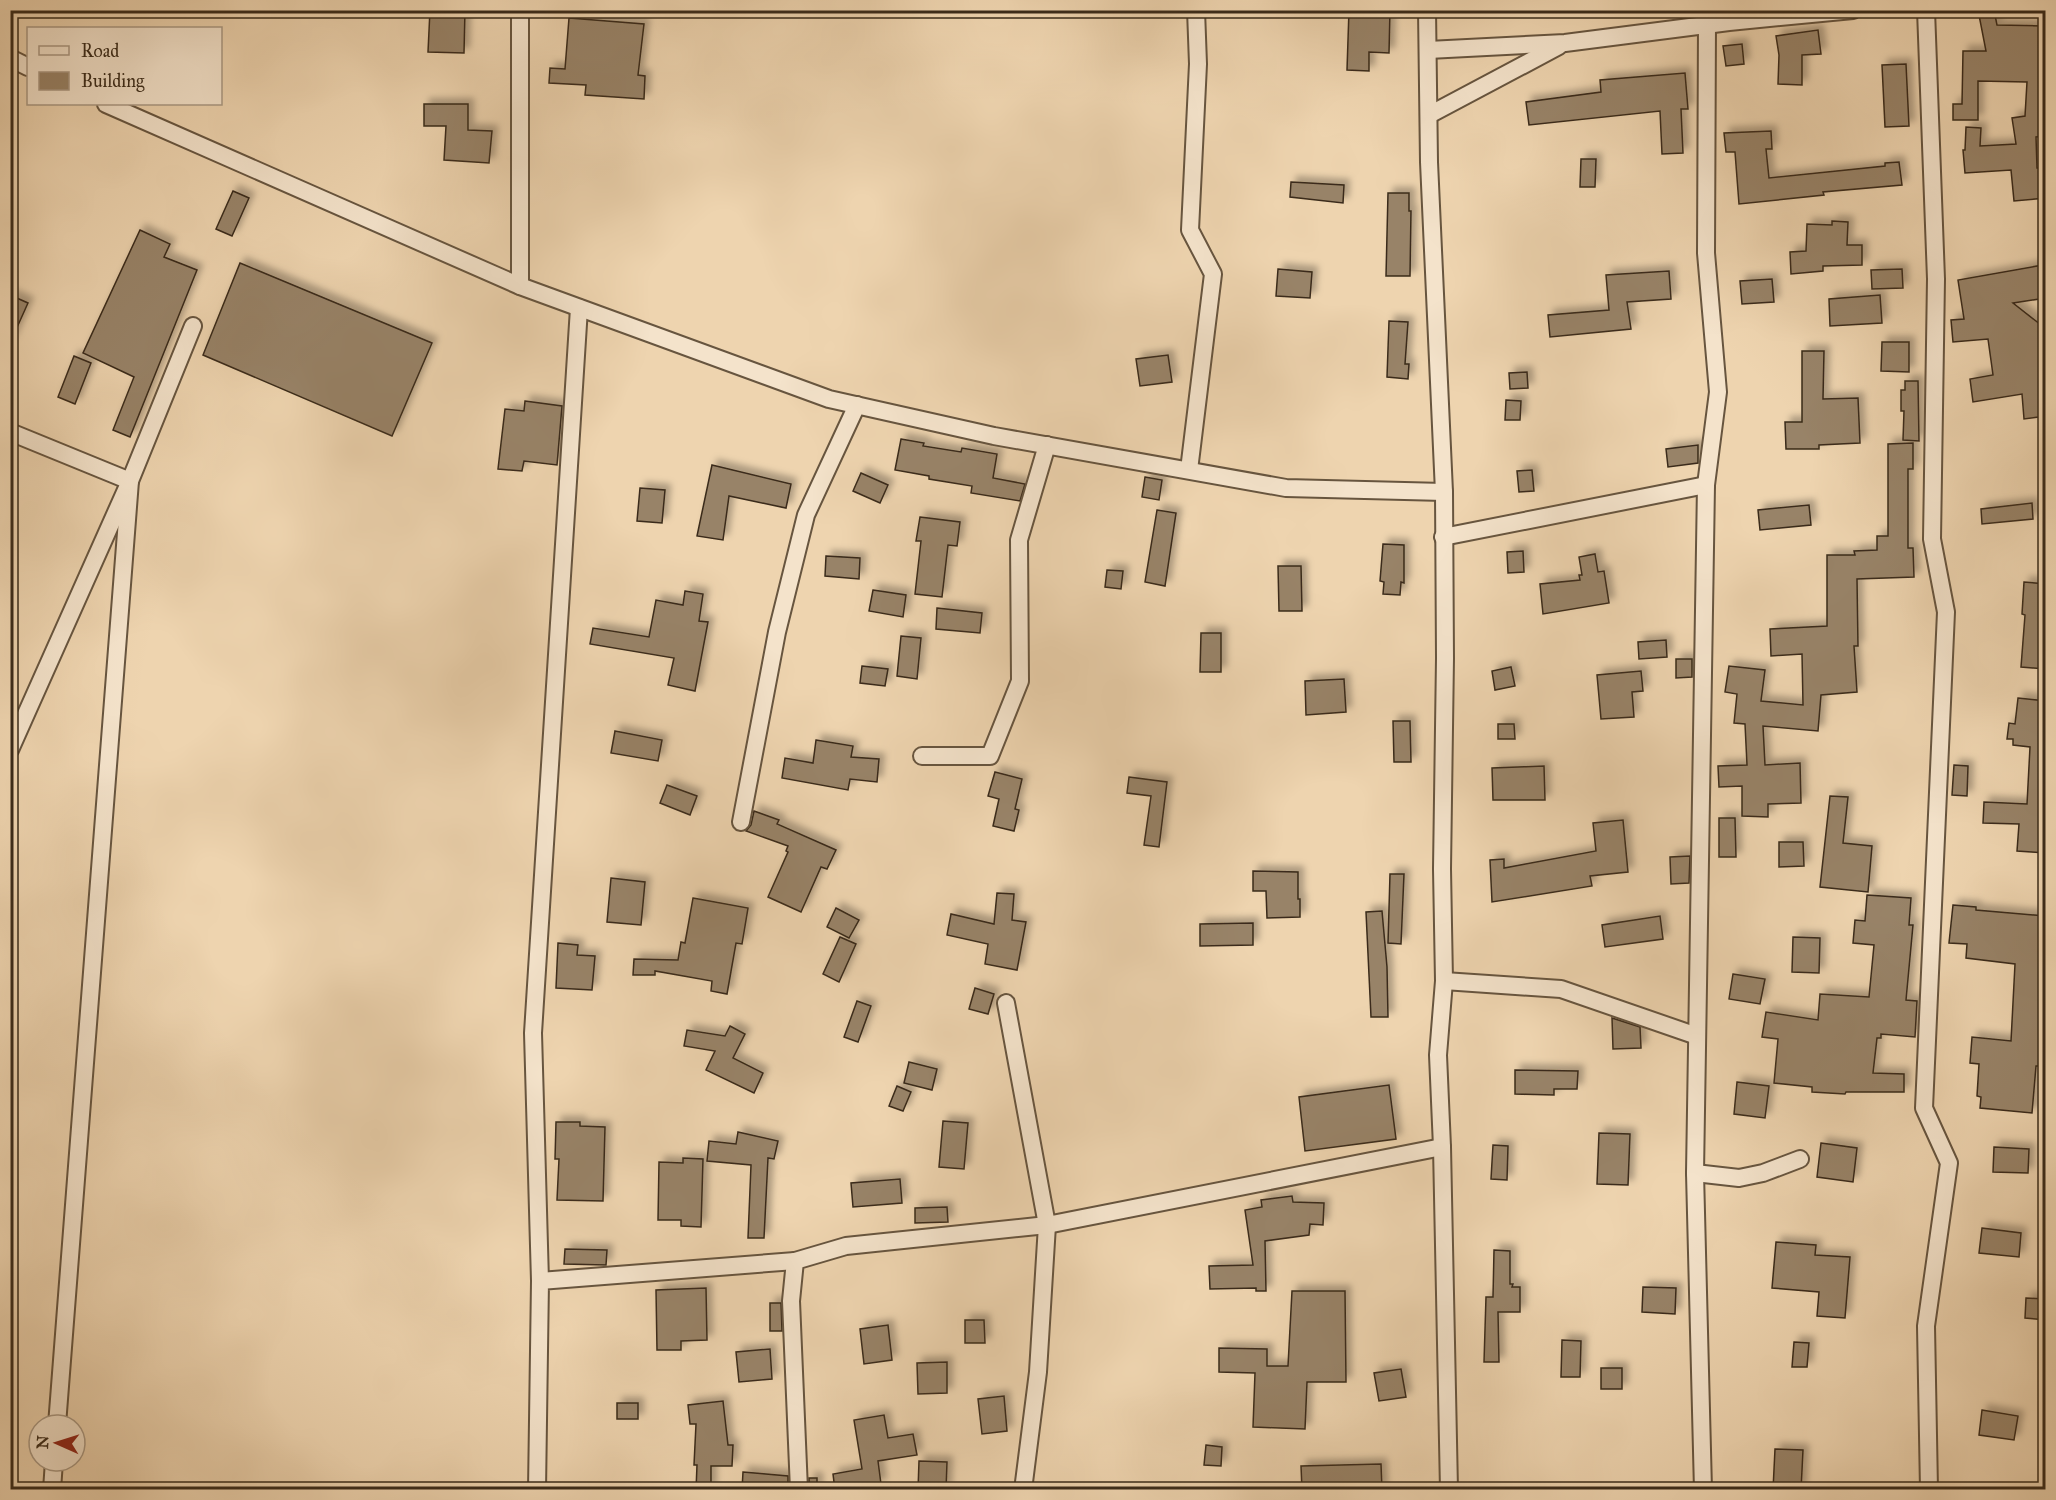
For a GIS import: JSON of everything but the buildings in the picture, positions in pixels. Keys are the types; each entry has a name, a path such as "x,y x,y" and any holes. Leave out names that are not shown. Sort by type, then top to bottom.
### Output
{"street":[{"path":"520,10 520,286"},
{"path":"1189,470 1213,274 1190,230 1198,64 1196,10"},
{"path":"1427,10 1429,162 1444,492 1442,869 1444,981 1438,1055 1449,1490"},
{"path":"1428,50 1565,43 1707,24 1729,16 1852,10"},
{"path":"1926,10 1936,279 1932,539 1946,612 1924,1108 1949,1163 1926,1326 1929,1490"},
{"path":"1703,1490 1695,1173 1706,485 1718,392 1706,254 1707,24"},
{"path":"1429,115 1565,43"},
{"path":"10,58 27,66"},
{"path":"108,105 520,286 829,399 994,436 1286,488 1444,492"},
{"path":"537,1490 540,1281 533,1033 579,308"},
{"path":"10,750 130,481 193,326"},
{"path":"741,822 777,632 806,515 857,405"},
{"path":"10,432 130,481"},
{"path":"922,756 990,756 1020,681 1019,540 1047,445"},
{"path":"58,1413 130,481"},
{"path":"1443,537 1706,485"},
{"path":"1444,981 1561,989 1697,1035"},
{"path":"1006,1003 1047,1225 1038,1372 1023,1490"},
{"path":"540,1281 795,1261 846,1246 1047,1225 1442,1147"},
{"path":"1695,1173 1739,1178 1763,1173 1800,1159"},
{"path":"795,1261 791,1301 799,1490"},
{"path":"52,1490 53,1473"}]}
